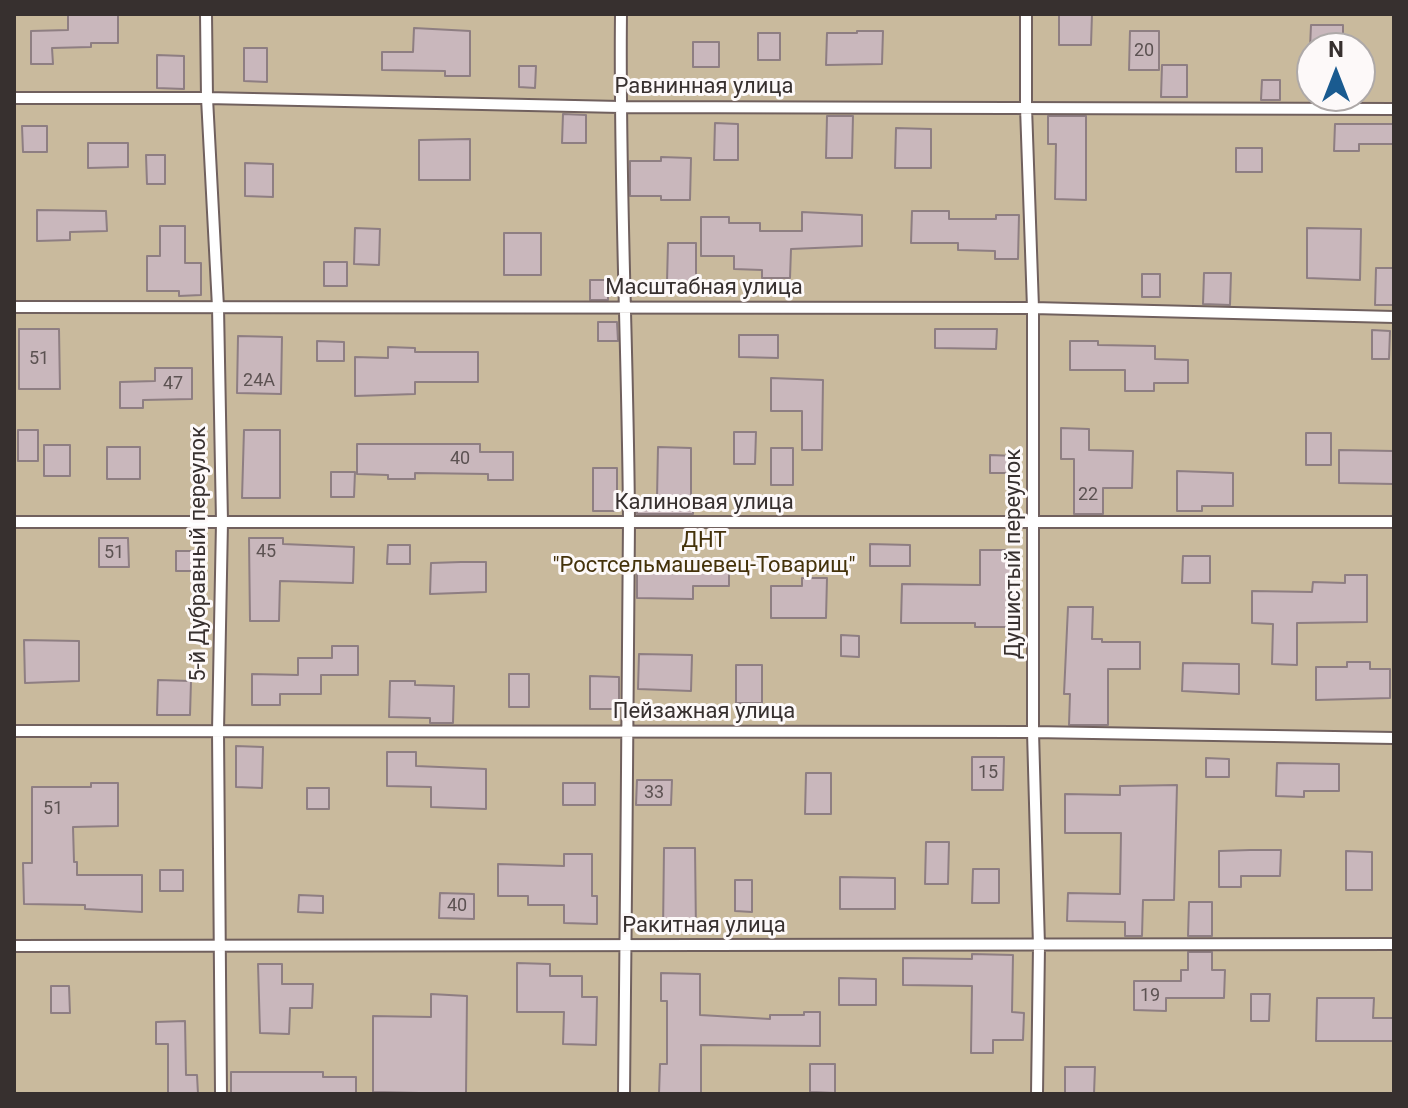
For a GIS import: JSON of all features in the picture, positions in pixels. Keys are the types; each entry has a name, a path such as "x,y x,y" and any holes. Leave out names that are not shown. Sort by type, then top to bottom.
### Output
{"lane":[{"name":"5-й Дубравный переулок","path":"206,14 207,98 218,307 222,522 218,731 221,1094"},
{"path":"621,14 620,107 627,308 629,523 624,1094"},
{"name":"Душистый переулок","path":"1026,14 1033,308 1033,732 1039,946 1037,1094"},
{"name":"Равнинная улица","path":"14,98 207,98 620,107 1394,109"},
{"name":"Масштабная улица","path":"14,307 1033,308 1394,317"},
{"name":"Калиновая улица","path":"14,522 1394,522"},
{"name":"Пейзажная улица","path":"14,731 1033,732 1394,738"},
{"name":"Ракитная улица","path":"14,946 1394,944"}],"green space":[{"name":"ДНТ \"Ростсельмашевец-Товарищ\"","path":"14,14 1394,14 1394,1094 14,1094"}],"building":[{"path":"68,14 118,14 118,43 52,48 53,64 31,64 31,31 68,30"},
{"path":"1059,14 1092,14 1091,45 1059,45"},
{"path":"1311,25 1343,25 1343,32 1311,32"},
{"path":"414,28 470,31 470,76 445,76 445,71 382,70 382,52 413,52"},
{"path":"883,31 882,64 826,65 827,33"},
{"path":"1130,31 1159,31 1159,70 1129,70"},
{"path":"758,33 780,33 780,60 758,60"},
{"path":"693,42 719,42 719,67 693,67"},
{"path":"244,48 267,48 267,82 244,81"},
{"path":"157,55 184,56 184,89 157,88"},
{"path":"1162,65 1187,65 1187,97 1161,97"},
{"path":"519,66 536,66 535,88 519,87"},
{"path":"1262,80 1280,80 1280,100 1261,100"},
{"path":"563,114 586,115 586,143 562,143"},
{"path":"827,116 853,116 852,158 826,158"},
{"path":"1048,116 1086,116 1086,200 1055,199 1056,144 1048,144"},
{"path":"715,123 738,124 738,160 714,160"},
{"path":"1335,124 1394,124 1394,144 1359,144 1359,151 1334,151"},
{"path":"22,126 47,126 47,152 23,152"},
{"path":"896,128 931,129 931,168 895,168"},
{"path":"470,139 470,180 419,180 419,140"},
{"path":"88,143 128,143 128,167 88,168"},
{"path":"1236,148 1262,148 1262,172 1236,172"},
{"path":"146,155 165,155 165,184 147,184"},
{"path":"661,157 691,158 690,200 630,196 630,161 661,161"},
{"path":"245,163 273,164 273,197 245,196"},
{"path":"37,210 106,211 107,231 70,232 70,240 37,241"},
{"path":"912,211 949,211 949,219 996,219 996,215 1019,215 1018,259 995,259 995,251 958,250 958,243 911,243"},
{"path":"802,212 862,215 862,246 791,249 790,278 762,278 762,270 734,269 734,256 701,256 701,217 729,217 729,223 760,223 760,231 802,231"},
{"path":"160,226 185,226 185,263 201,263 201,295 179,296 179,291 147,291 147,256 160,256"},
{"path":"355,228 380,229 379,265 354,264"},
{"path":"1307,228 1361,229 1360,280 1307,278"},
{"path":"504,233 541,233 541,275 504,275"},
{"path":"668,243 696,243 696,282 667,282"},
{"path":"324,262 347,262 347,286 324,286"},
{"path":"1376,268 1394,268 1394,305 1375,305"},
{"path":"1204,273 1231,273 1230,305 1203,304"},
{"path":"1142,274 1160,274 1160,297 1142,297"},
{"path":"590,280 608,280 608,300 590,300"},
{"path":"598,322 617,322 618,341 598,341"},
{"path":"19,329 59,329 60,389 19,389"},
{"path":"935,329 997,329 996,349 935,348"},
{"path":"1372,330 1390,331 1389,359 1372,359"},
{"path":"739,335 778,335 778,358 739,357"},
{"path":"238,336 282,337 281,394 237,393"},
{"path":"317,341 344,342 344,361 317,361"},
{"path":"1070,341 1155,346 1155,359 1188,360 1188,383 1154,383 1154,391 1125,391 1125,370 1070,370"},
{"path":"388,347 415,348 415,352 478,352 478,382 415,382 415,394 355,396 355,357 388,358"},
{"path":"155,368 192,368 192,399 143,400 143,408 120,408 120,382 155,381"},
{"path":"771,378 823,380 822,450 802,450 802,411 771,411"},
{"path":"1061,428 1089,429 1089,450 1133,451 1132,488 1103,488 1103,514 1074,514 1074,459 1061,459"},
{"path":"18,430 38,430 38,461 18,461"},
{"path":"244,430 280,430 280,498 242,498"},
{"path":"734,432 756,432 755,464 734,464"},
{"path":"1306,433 1331,433 1331,465 1306,465"},
{"path":"357,444 480,444 480,452 513,452 513,480 488,480 488,474 415,473 415,479 388,479 388,475 357,474"},
{"path":"44,445 70,445 70,476 44,476"},
{"path":"107,447 140,447 140,479 107,479"},
{"path":"658,447 691,448 693,514 637,514 637,498 657,498"},
{"path":"771,448 793,448 793,485 771,485"},
{"path":"1339,450 1394,451 1394,484 1339,483"},
{"path":"990,455 1016,456 1016,473 990,473"},
{"path":"593,468 617,468 617,511 593,511"},
{"path":"1177,471 1233,473 1233,506 1202,506 1202,511 1177,511"},
{"path":"331,472 355,472 354,497 331,497"},
{"path":"99,538 128,538 129,567 99,567"},
{"path":"249,538 283,538 283,544 354,547 353,583 280,581 279,621 250,621"},
{"path":"870,544 910,545 910,566 870,566"},
{"path":"388,545 410,545 410,564 387,564"},
{"path":"980,550 1015,550 1014,627 975,627 975,623 901,623 902,584 980,585"},
{"path":"176,551 196,551 196,571 176,571"},
{"path":"1183,556 1210,556 1210,583 1182,583"},
{"path":"486,562 486,592 430,594 431,563"},
{"path":"637,567 729,567 729,586 693,586 693,599 637,598"},
{"path":"1345,575 1367,575 1367,622 1297,623 1297,665 1272,664 1273,624 1252,623 1252,591 1312,592 1313,582 1345,583"},
{"path":"802,578 827,578 826,618 771,618 771,586 802,586"},
{"path":"1068,607 1093,607 1092,639 1140,642 1140,669 1108,669 1108,725 1069,725 1070,694 1064,694"},
{"path":"841,635 859,636 859,657 841,656"},
{"path":"24,640 79,641 79,681 25,683"},
{"path":"332,646 358,646 358,675 321,675 321,694 280,694 280,705 252,705 252,674 298,675 298,658 332,658"},
{"path":"639,654 692,655 691,691 638,689"},
{"path":"1347,662 1370,662 1370,669 1390,669 1390,698 1316,700 1316,667 1347,667"},
{"path":"1183,663 1239,664 1239,694 1182,691"},
{"path":"736,665 762,665 762,703 736,703"},
{"path":"509,674 529,674 529,707 509,707"},
{"path":"590,676 619,677 619,709 590,709"},
{"path":"158,680 191,681 190,715 157,715"},
{"path":"390,681 454,686 453,723 430,723 430,718 389,717"},
{"path":"236,746 263,747 262,788 236,787"},
{"path":"387,752 416,752 416,766 486,769 486,809 431,807 431,787 387,786"},
{"path":"972,757 1004,757 1003,790 972,790"},
{"path":"1206,758 1229,759 1229,777 1206,777"},
{"path":"1277,763 1339,764 1339,791 1304,791 1304,797 1276,796"},
{"path":"806,773 831,773 831,814 805,814"},
{"path":"637,780 672,780 671,805 636,805"},
{"path":"91,783 118,783 118,826 73,827 77,875 142,875 142,912 85,909 85,905 24,904 23,863 32,863 32,787 91,787"},
{"path":"563,783 595,783 595,805 563,805"},
{"path":"1177,785 1174,900 1143,900 1142,936 1125,936 1125,922 1067,921 1068,893 1120,894 1121,833 1065,833 1065,794 1120,795 1120,786"},
{"path":"307,788 329,788 329,809 307,809"},
{"path":"926,842 949,842 948,884 925,884"},
{"path":"664,848 695,848 696,932 663,932"},
{"path":"1281,850 1280,876 1241,876 1241,887 1219,887 1219,851"},
{"path":"1346,851 1372,852 1372,890 1346,890"},
{"path":"564,854 592,854 592,896 597,896 597,924 564,923 564,905 528,905 528,896 498,896 498,864 564,866"},
{"path":"973,869 999,869 999,903 972,903"},
{"path":"160,870 183,870 183,891 160,891"},
{"path":"840,877 895,878 895,909 840,909"},
{"path":"735,880 752,880 752,912 735,911"},
{"path":"440,893 474,894 474,919 439,918"},
{"path":"299,895 323,896 323,913 298,912"},
{"path":"1189,902 1212,902 1212,936 1188,936"},
{"path":"1188,952 1212,952 1212,970 1225,970 1224,998 1166,998 1166,1011 1134,1010 1134,981 1181,981 1181,970 1188,970"},
{"path":"972,954 1013,955 1012,1012 1024,1013 1023,1040 993,1040 993,1053 971,1053 972,986 903,985 903,958 972,959"},
{"path":"517,963 550,964 550,976 582,976 582,997 597,997 596,1045 563,1044 564,1012 517,1012"},
{"path":"258,964 282,964 282,984 313,984 312,1008 290,1008 289,1034 260,1033"},
{"path":"661,973 700,974 700,1015 770,1019 770,1015 820,1012 820,1046 701,1045 701,1094 659,1094 660,1064 667,1064 667,1001 661,1001"},
{"path":"839,978 876,979 876,1005 839,1005"},
{"path":"51,986 69,986 70,1013 51,1013"},
{"path":"431,994 467,996 466,1094 373,1092 373,1016 431,1017"},
{"path":"1251,994 1270,994 1269,1021 1251,1021"},
{"path":"1317,998 1374,998 1373,1018 1394,1018 1394,1041 1316,1041"},
{"path":"185,1021 186,1075 197,1075 198,1094 168,1094 168,1044 156,1044 156,1022"},
{"path":"810,1064 835,1064 835,1093 810,1092"},
{"path":"1065,1067 1095,1067 1094,1094 1065,1094"},
{"path":"231,1072 323,1072 323,1077 356,1077 356,1094 231,1094"}]}
